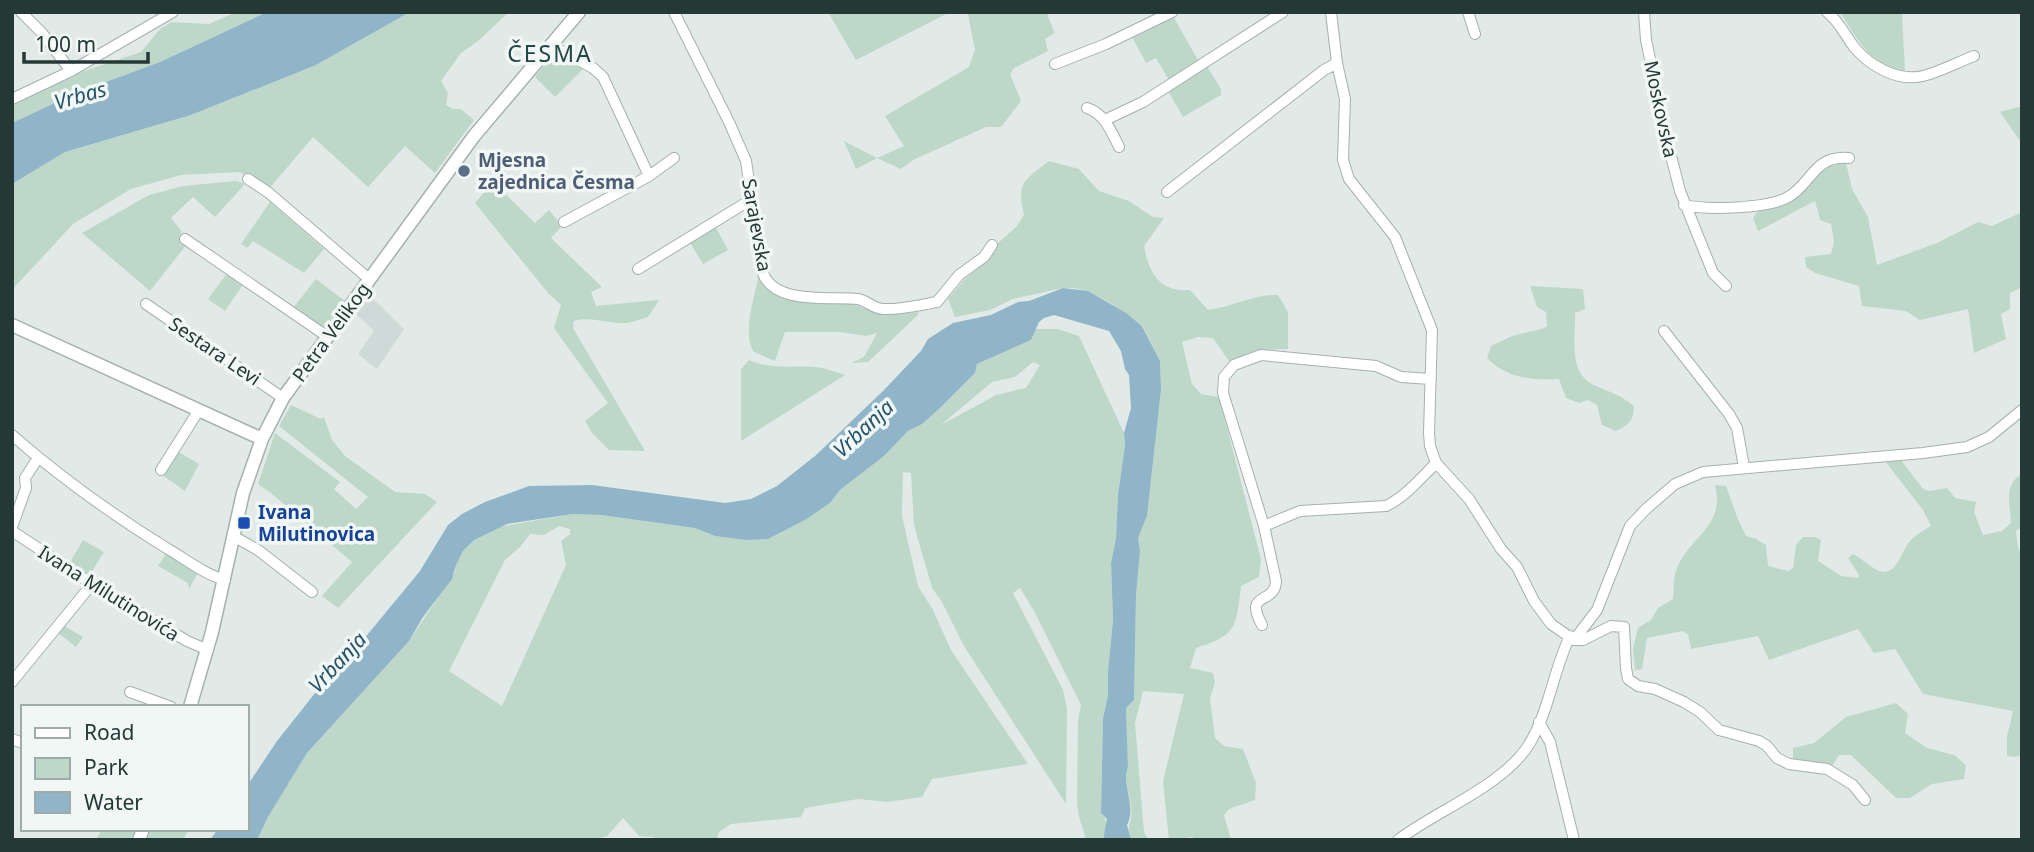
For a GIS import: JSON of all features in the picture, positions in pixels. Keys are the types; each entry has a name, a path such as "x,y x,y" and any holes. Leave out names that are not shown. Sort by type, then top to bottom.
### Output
{"street":[{"path":"21,12 42,33 71,71"},
{"path":"12,99 71,71 173,12"},
{"name":"Petra Velikog","path":"191,705 208,650 243,493 262,439 283,398 474,136 579,12"},
{"name":"Sarajevska","path":"674,12 743,153 763,275 772,286 804,298 860,299 879,309 936,302 959,275 984,257 992,245"},
{"path":"1055,64 1106,44 1172,12"},
{"path":"1105,120 1143,102 1283,12"},
{"path":"1331,12 1337,63 1345,99 1343,160 1349,179 1395,237 1432,330 1429,433 1436,463 1469,499 1501,549 1517,567 1551,624 1572,638 1583,640 1611,625 1624,627 1628,678 1638,686 1655,689 1684,702 1700,712 1719,730 1759,741 1777,758 1789,764 1826,769 1853,785 1865,800"},
{"path":"1468,12 1475,34"},
{"name":"Moskovska","path":"1644,12 1668,144 1684,205 1713,273 1726,286"},
{"path":"1827,12 1835,18 1863,57 1883,71 1921,77 1974,56"},
{"path":"550,45 593,68 603,77 649,176"},
{"path":"1167,192 1324,70 1337,63"},
{"path":"1087,108 1105,120 1119,147"},
{"path":"1684,205 1702,209 1767,204 1788,197 1815,168 1838,157 1849,158"},
{"path":"564,222 649,176 674,158"},
{"path":"248,179 269,193 369,279"},
{"path":"638,269 752,199"},
{"path":"185,239 328,337"},
{"name":"Sestara Levi","path":"146,304 283,398"},
{"path":"12,325 262,439"},
{"path":"1664,331 1729,414 1737,428 1744,467"},
{"path":"1262,625 1254,610 1255,606 1258,601 1272,593 1277,585 1264,526 1223,393 1224,377 1234,365 1261,355 1376,366 1401,377 1431,380"},
{"path":"161,470 199,410"},
{"path":"1398,840 1427,819 1460,802 1514,763 1528,746 1539,722 1559,659 1572,638 1592,620 1630,526 1675,484 1703,472 1966,447 1989,438 2022,411"},
{"path":"12,435 110,513 205,573 225,580"},
{"path":"12,529 26,488 25,478 38,458"},
{"path":"1264,526 1300,511 1386,506 1415,484 1436,463"},
{"name":"Ivana Milutinovića","path":"12,529 92,584 187,641 208,650"},
{"path":"233,536 258,550 312,592"},
{"path":"12,682 92,584"},
{"path":"130,692 166,705"},
{"path":"1539,722 1550,742 1574,840"}],"shaded area":[{"path":"367,293 404,329 377,369 358,354 374,331 353,311"}],"green space":[{"path":"236,12 267,12 160,62 76,93 12,123 12,103 57,80 141,52 160,29 171,22 209,24"},
{"path":"410,12 509,12 461,53 441,81 448,93 446,105 461,109 474,120 435,173 405,146 368,187 313,137 268,190 240,172 181,175 131,189 73,224 12,290 12,184 65,152 191,115 310,68"},
{"path":"828,12 950,12 856,60"},
{"path":"965,12 1049,12 1048,17 1055,33 1045,39 1048,51 1014,68 1010,74 1021,101 1001,127 986,127 913,160 901,169 877,158 904,146 885,116 969,67 975,50 968,15"},
{"path":"1837,12 1902,12 1905,72 1882,63 1867,51 1842,15"},
{"path":"1173,16 1199,62 1169,80 1156,58 1146,63 1131,35"},
{"path":"556,54 585,67 555,97 535,77"},
{"path":"1206,65 1221,89 1221,95 1183,117 1167,89"},
{"path":"2022,106 2022,144 2000,112"},
{"path":"844,141 877,158 856,169"},
{"path":"1049,161 1079,169 1099,191 1129,201 1153,217 1164,218 1144,246 1149,265 1163,284 1179,290 1190,290 1208,310 1260,296 1278,295 1288,312 1288,349 1256,350 1229,361 1213,338 1198,337 1182,342 1192,384 1201,394 1219,397 1261,559 1259,577 1241,586 1238,611 1232,628 1220,639 1196,648 1190,668 1213,673 1215,682 1210,698 1215,738 1224,746 1243,749 1256,783 1255,800 1229,809 1224,815 1231,840 1194,840 1193,837 1169,840 1163,781 1184,694 1143,691 1135,723 1144,832 1148,840 1131,840 1129,834 1131,812 1126,779 1126,708 1134,700 1136,595 1140,551 1138,538 1147,516 1161,390 1160,361 1143,326 1110,303 1088,291 1074,288 1013,299 990,310 955,317 948,299 965,279 991,257 997,244 1017,226 1024,215 1021,195 1024,183"},
{"path":"1846,163 1852,189 1868,217 1877,265 1937,243 1978,222 1992,226 2022,212 2022,287 2010,293 2010,309 2001,314 2006,339 1974,353 1968,309 1920,320 1906,311 1862,306 1859,286 1815,273 1806,267 1805,257 1831,254 1834,242 1831,224 1820,220 1815,201 1758,231 1753,218 1758,211 1788,204 1827,167"},
{"path":"236,181 245,184 215,217 193,197 171,218 182,232 179,236 187,244 150,291 82,233 149,195 183,186"},
{"path":"493,182 535,223 549,210 562,226 551,238 602,287 591,292 596,306 659,300 648,317 626,323 580,320 574,321 573,328 645,451 609,450 592,433 585,421 608,403 554,328 561,305 548,293 475,203"},
{"path":"270,202 324,249 304,273 253,241 247,248 241,244"},
{"path":"715,226 728,250 703,264 689,241"},
{"path":"228,272 244,283 225,311 208,299"},
{"path":"759,276 766,286 803,301 853,304 882,315 919,312 868,362 851,363 864,357 877,333 866,336 840,332 785,332 775,361 754,352 749,336 750,316"},
{"path":"316,279 345,301 321,328 293,308"},
{"path":"1530,286 1583,289 1585,309 1575,313 1574,344 1577,364 1587,380 1634,406 1632,418 1624,427 1616,431 1602,425 1597,405 1588,400 1579,403 1566,398 1559,379 1520,377 1503,370 1487,358 1491,346 1512,336 1547,326 1546,312 1537,307"},
{"path":"1035,329 1058,329 1079,336 1124,433 1116,538 1111,563 1113,620 1108,696 1103,718 1101,813 1106,826 1103,840 1086,840 1077,804 1078,721 1081,705 1034,611 1020,588 1013,593 1063,690 1067,709 1066,804 964,646 932,588 914,525 911,473 903,472 902,516 918,586 933,610 951,650 1028,764 932,779 922,797 887,802 858,799 805,808 801,817 731,824 719,832 717,840 655,840 654,837 639,836 623,818 607,836 593,840 257,840 307,753 409,641 455,572 463,551 474,540 498,527 573,514 601,515 695,528 715,536 746,540 768,539 805,520 830,503 840,490 884,456 908,431 922,424 939,409 975,373 977,364 1031,340","holes":["1033,362 1040,365 1026,388 996,395 941,425 992,382 1015,377","559,526 570,529 570,534 561,541 566,565 502,706 449,671 505,560 530,534 544,535"]},
{"path":"749,360 776,366 823,368 845,375 741,441 741,369"},
{"path":"291,405 321,419 324,417 332,440 345,456 395,492 425,494 437,502 338,608 322,596 352,562 258,484 275,433 340,482 334,489 356,509 368,497 279,426"},
{"path":"177,451 199,464 185,491 161,474"},
{"path":"1901,460 1923,489 1930,491 1947,488 1955,498 1976,502 1974,512 1983,535 2002,531 2011,523 2010,489 2016,478 2022,474 2022,527 2016,531 2022,555 2022,755 2007,756 2007,736 2013,711 1923,694 1895,649 1874,653 1858,629 1769,660 1758,636 1691,649 1688,634 1682,631 1647,638 1642,669 1635,670 1633,649 1638,628 1651,620 1658,608 1673,599 1675,574 1682,559 1711,522 1715,512 1715,485 1726,486 1746,536 1766,545 1768,566 1788,571 1793,568 1796,545 1803,537 1815,537 1821,540 1818,561 1841,576 1858,578 1859,575 1848,558 1853,554 1877,570 1889,571 1912,539 1931,526 1923,510 1885,461"},
{"path":"83,540 104,552 89,576 69,564"},
{"path":"167,552 199,571 189,589 188,583 158,566"},
{"path":"63,625 83,637 76,647 57,632"},
{"path":"1896,703 1908,714 1905,733 1927,748 1954,755 1966,765 1964,779 1932,784 1910,798 1896,798 1851,755 1839,755 1832,766 1793,759 1793,748 1814,743 1846,717"},
{"path":"101,831 134,831 130,840 96,840"},
{"path":"151,831 188,831 183,840 147,840"}],"water":[{"name":"Vrbas","path":"267,12 410,12 314,66 191,115 65,152 12,184 12,123 76,93 160,62"},
{"name":"Vrbanja","path":"1063,288 1088,291 1126,313 1142,326 1160,361 1161,390 1147,516 1138,538 1140,551 1136,595 1134,700 1126,708 1126,781 1130,811 1127,825 1131,840 1103,840 1107,819 1101,813 1103,718 1108,696 1113,620 1111,563 1116,538 1124,433 1131,408 1129,375 1121,351 1109,331 1054,315 1039,322 1031,340 977,364 975,373 939,409 922,424 908,431 884,456 840,490 830,503 805,520 768,539 746,540 715,536 695,528 601,515 573,514 507,524 474,540 463,551 452,579 423,617 409,641 307,753 257,840 210,840 217,831 248,831 248,784 277,741 335,668 368,634 420,571 448,525 462,514 485,502 529,486 592,485 725,503 751,499 777,486 815,456 884,390 921,351 928,339 953,323 991,315 1018,302 1029,301"}],"place":[{"name":"Mjesna zajednica Česma","path":"464,171"},
{"name":"Ivana Milutinovica","path":"244,523"}],"district":[{"name":"ČESMA","path":"550,53"}]}
